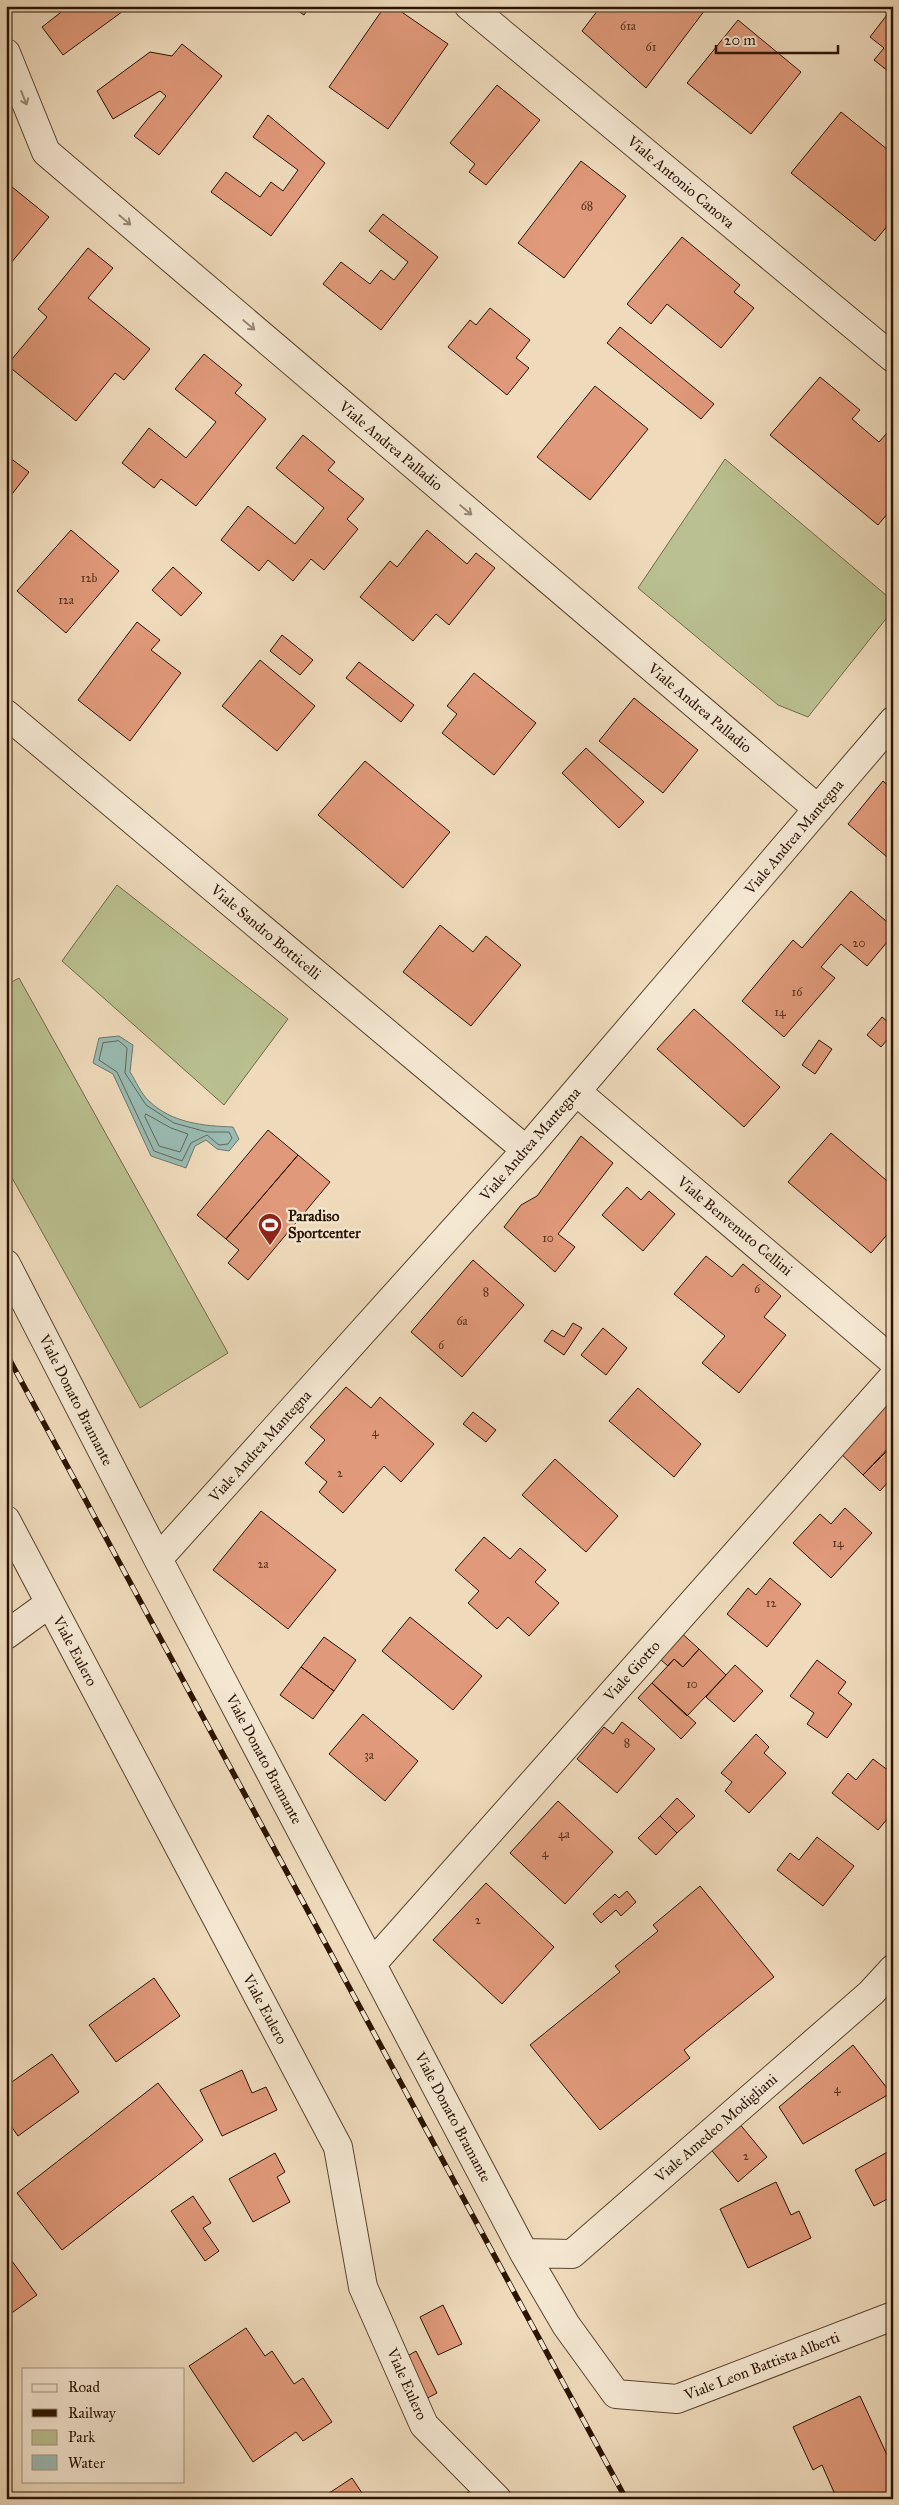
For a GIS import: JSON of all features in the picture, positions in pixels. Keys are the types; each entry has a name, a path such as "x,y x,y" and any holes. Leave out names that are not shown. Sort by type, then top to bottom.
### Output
{"street":[{"name":"Viale Antonio Canova","path":"469,6 893,358"},
{"name":"Viale Andrea Palladio","path":"6,53 46,152 818,809"},
{"name":"Viale Sandro Botticelli","path":"6,714 526,1150"},
{"name":"Viale Andrea Mantegna","path":"158,1559 577,1092 893,721"},
{"name":"Viale Benvenuto Cellini","path":"577,1092 893,1361"},
{"name":"Viale Donato Bramante","path":"6,1264 158,1559 524,2253"},
{"name":"Viale Giotto","path":"372,1964 893,1377"},
{"name":"Viale Eulero","path":"6,1520 338,2147 363,2287 424,2425 497,2499"},
{"path":"6,1635 50,1602"},
{"name":"Viale Amedeo Modigliani","path":"524,2253 572,2254 871,1993 893,1969"},
{"name":"Viale Leon Battista Alberti","path":"524,2253 566,2325 616,2394 677,2399 893,2316"}],"green space":[{"path":"725,459 893,601 893,610 808,717 778,705 638,588"},
{"path":"117,885 288,1019 224,1105 62,961"},
{"path":"19,978 228,1353 140,1408 6,1167 6,985"}],"water":[{"path":"119,1036 133,1045 130,1072 146,1098 158,1108 178,1119 210,1126 233,1127 239,1139 229,1151 217,1149 206,1140 195,1146 186,1168 151,1156 113,1074 93,1063 99,1038"}],"building":[{"path":"69,6 130,6 63,55 42,27"},
{"path":"291,6 310,6 304,15"},
{"path":"385,6 393,6 448,44 388,129 329,87"},
{"path":"601,6 708,6 646,88 582,31"},
{"path":"893,7 893,75 874,60 884,48 870,37"},
{"path":"738,20 801,72 751,134 687,83"},
{"path":"182,44 222,76 159,155 134,136 166,96 160,91 113,119 97,91 150,52 172,56"},
{"path":"497,85 540,120 486,185 469,172 475,164 450,143"},
{"path":"841,112 893,154 893,219 875,241 791,173"},
{"path":"268,115 325,163 271,236 211,192 226,172 260,197 271,182 283,191 298,170 253,137"},
{"path":"581,161 626,196 564,278 518,243"},
{"path":"6,182 49,217 6,269"},
{"path":"383,214 438,257 381,330 323,284 341,262 370,284 381,270 394,280 408,262 369,231"},
{"path":"682,237 740,285 734,292 754,308 721,348 667,304 651,324 627,304"},
{"path":"88,248 113,268 88,298 150,349 124,380 115,373 76,421 7,365 47,317 38,309"},
{"path":"490,308 530,340 516,358 529,368 507,395 448,347 470,320 476,325"},
{"path":"620,327 714,404 701,419 607,343"},
{"path":"204,354 242,385 235,393 266,419 196,506 161,479 154,488 122,463 149,428 186,458 216,422 175,389"},
{"path":"820,377 860,410 852,419 879,442 887,433 893,438 893,507 878,525 770,435"},
{"path":"595,386 648,429 590,500 537,457"},
{"path":"303,435 335,462 328,470 364,499 347,519 358,529 324,570 311,559 293,581 268,560 259,571 221,540 248,506 295,544 324,508 276,468"},
{"path":"6,455 29,472 6,502"},
{"path":"71,530 119,571 66,633 17,591"},
{"path":"427,530 467,564 476,553 495,568 449,625 436,614 413,641 360,597 390,561 397,567"},
{"path":"173,567 202,593 181,616 152,590"},
{"path":"137,622 160,640 151,650 181,673 130,741 78,700"},
{"path":"282,635 313,660 300,675 270,651"},
{"path":"260,660 315,706 277,751 222,706"},
{"path":"359,662 414,705 401,722 346,678"},
{"path":"474,673 536,723 494,775 442,733 457,714 447,706"},
{"path":"634,698 698,750 663,793 599,741"},
{"path":"586,748 644,802 619,828 562,773"},
{"path":"365,761 450,832 403,888 318,815"},
{"path":"883,781 893,790 893,862 848,824"},
{"path":"851,891 893,927 893,935 867,966 841,944 821,967 835,978 784,1037 742,1001 793,940 802,948"},
{"path":"440,925 473,952 486,936 521,965 471,1026 403,972"},
{"path":"694,1009 780,1087 744,1127 657,1049"},
{"path":"882,1017 893,1026 893,1033 881,1047 867,1035"},
{"path":"819,1040 832,1049 815,1074 802,1065"},
{"path":"268,1130 298,1155 226,1239 197,1215"},
{"path":"831,1133 893,1186 893,1228 871,1253 788,1182"},
{"path":"581,1136 613,1163 558,1234 575,1247 555,1272 504,1227 521,1205 537,1196"},
{"path":"298,1155 330,1182 248,1280 228,1263 239,1250 226,1239"},
{"path":"627,1187 641,1200 649,1191 675,1214 643,1251 602,1215"},
{"path":"706,1256 732,1277 743,1264 781,1296 764,1317 786,1335 739,1393 702,1363 725,1336 674,1294"},
{"path":"473,1260 524,1305 462,1377 411,1332"},
{"path":"573,1323 582,1328 564,1355 544,1341 552,1330 564,1337"},
{"path":"603,1328 627,1348 606,1375 581,1355"},
{"path":"346,1387 371,1408 380,1397 434,1444 401,1482 384,1466 343,1513 319,1492 327,1482 305,1463 325,1440 310,1427"},
{"path":"638,1388 701,1444 674,1477 609,1421"},
{"path":"886,1393 893,1399 893,1445 863,1475 835,1448"},
{"path":"473,1412 496,1430 486,1442 463,1424"},
{"path":"892,1444 893,1485 889,1481 880,1491 863,1475"},
{"path":"555,1459 618,1516 586,1552 522,1495"},
{"path":"845,1508 872,1533 831,1578 793,1543 820,1514 831,1524"},
{"path":"261,1511 336,1570 288,1629 213,1570"},
{"path":"484,1537 510,1559 520,1548 546,1570 535,1582 559,1603 529,1636 508,1617 497,1629 468,1603 479,1591 455,1570"},
{"path":"770,1578 801,1604 767,1647 727,1614 748,1588 756,1595"},
{"path":"410,1617 482,1676 453,1710 382,1651"},
{"path":"677,1629 699,1649 683,1667 674,1659 668,1666 654,1654"},
{"path":"324,1637 356,1660 334,1691 301,1667"},
{"path":"699,1649 726,1675 687,1716 652,1683 674,1659 683,1667"},
{"path":"817,1660 846,1682 838,1693 852,1704 827,1738 807,1724 814,1713 790,1696"},
{"path":"735,1665 763,1691 734,1722 706,1697"},
{"path":"301,1667 334,1691 313,1719 280,1695"},
{"path":"652,1683 696,1723 681,1739 638,1698"},
{"path":"363,1714 418,1761 385,1801 329,1754"},
{"path":"622,1722 655,1749 617,1793 577,1759 604,1727 613,1734"},
{"path":"756,1734 769,1747 764,1753 786,1773 749,1813 725,1791 732,1782 721,1773"},
{"path":"873,1759 893,1774 893,1812 878,1830 832,1793 848,1773 856,1780"},
{"path":"677,1798 695,1816 677,1833 660,1816"},
{"path":"558,1801 613,1852 565,1904 510,1853"},
{"path":"660,1816 677,1833 656,1855 638,1838"},
{"path":"817,1837 854,1866 823,1906 777,1870 790,1853 799,1860"},
{"path":"486,1883 554,1947 502,2004 433,1940"},
{"path":"700,1886 774,1977 684,2050 690,2058 600,2130 530,2045 620,1972 615,1966 658,1931 653,1925"},
{"path":"627,1891 636,1902 621,1916 616,1910 601,1923 593,1914 615,1894 619,1898"},
{"path":"154,1978 180,2016 116,2062 89,2025"},
{"path":"853,2045 891,2093 803,2144 779,2107"},
{"path":"52,2054 79,2092 18,2136 6,2119 6,2086"},
{"path":"242,2070 252,2093 266,2087 277,2110 222,2136 200,2090"},
{"path":"158,2083 203,2140 62,2250 17,2193"},
{"path":"738,2122 767,2157 738,2182 708,2146"},
{"path":"893,2149 893,2196 874,2206 855,2170"},
{"path":"275,2153 285,2172 277,2177 290,2202 253,2222 229,2179"},
{"path":"776,2182 791,2215 799,2211 811,2238 748,2268 720,2209"},
{"path":"193,2196 211,2223 203,2228 219,2251 205,2261 171,2211"},
{"path":"6,2253 37,2295 6,2317"},
{"path":"443,2305 462,2344 438,2355 420,2317"},
{"path":"246,2328 265,2356 272,2351 294,2384 303,2378 332,2422 303,2441 296,2432 253,2462 189,2366"},
{"path":"416,2351 437,2393 420,2402 399,2361"},
{"path":"860,2396 893,2468 893,2499 837,2499 822,2465 813,2470 793,2427"},
{"path":"352,2478 366,2499 320,2499"},
{"path":"468,2492 473,2499 460,2499"}],"railway":[{"path":"6,1353 626,2499"}],"place":[{"name":"Paradiso Sportcenter","path":"270,1246"}]}
